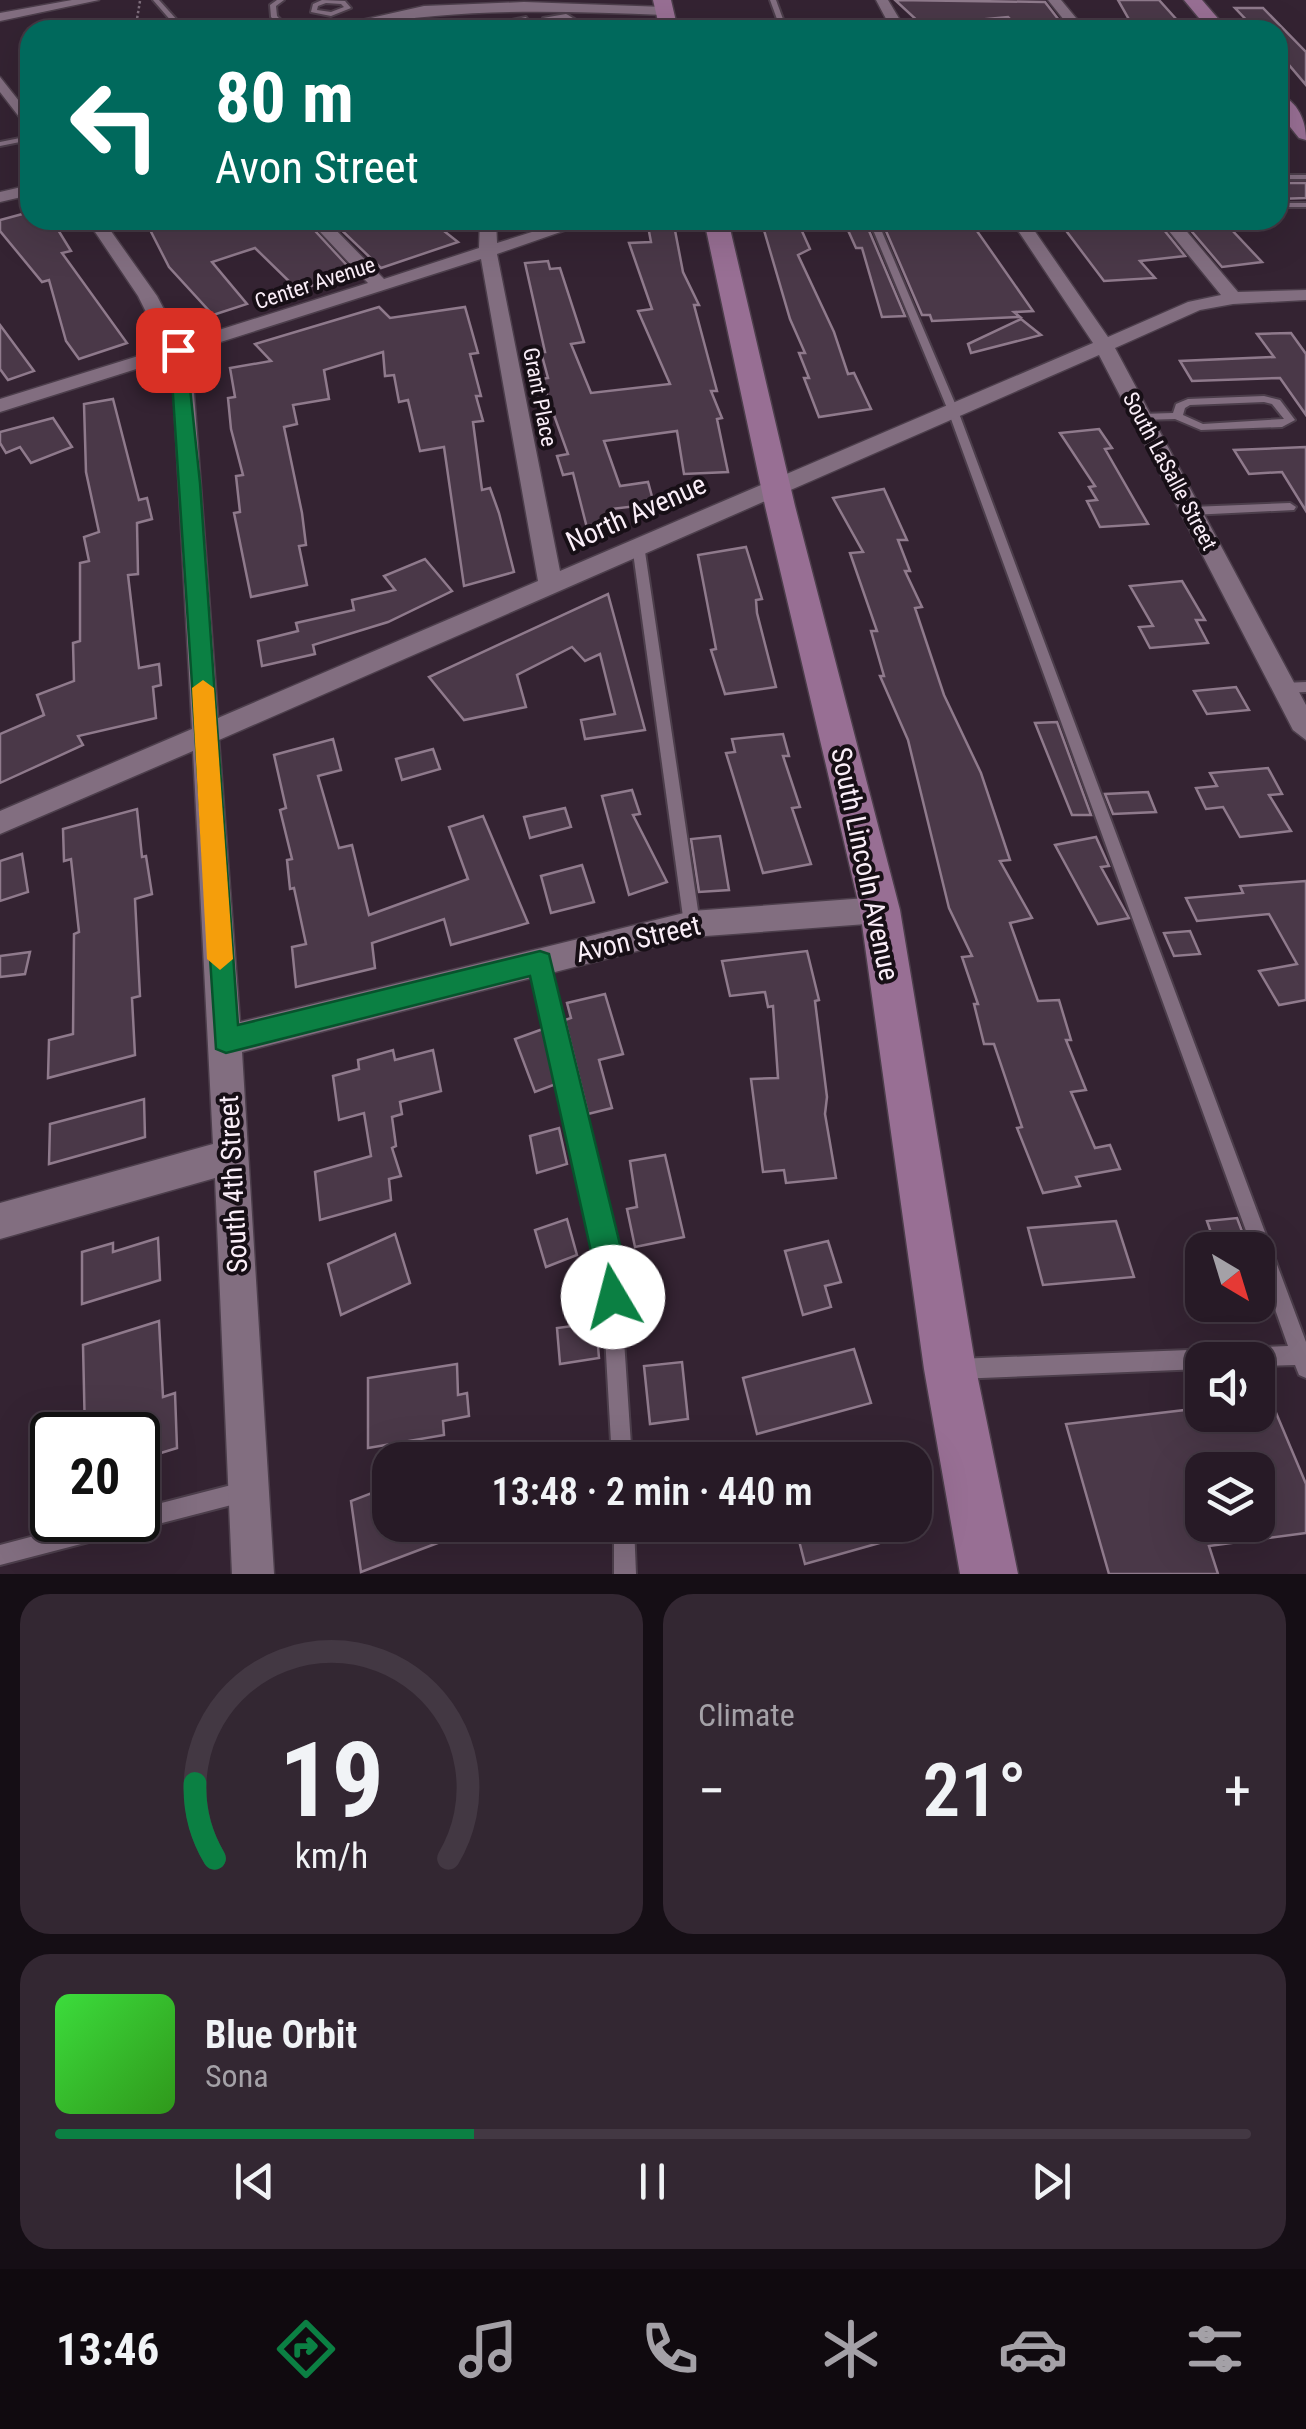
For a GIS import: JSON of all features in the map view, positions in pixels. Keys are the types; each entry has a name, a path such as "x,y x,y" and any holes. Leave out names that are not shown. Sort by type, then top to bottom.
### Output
{"street":[{"path":"0,17 92,0"},
{"path":"1054,0 1071,20"},
{"path":"1193,0 1210,20"},
{"path":"378,19 424,10 625,12 664,5"},
{"path":"3,90 20,113"},
{"path":"1288,112 1306,134"},
{"name":"South 4th Street","path":"100,230 178,350 191,483 226,1041 251,1490 252,1574"},
{"path":"327,230 381,286"},
{"name":"Grant Place","path":"488,230 488,252 550,583"},
{"name":"Center Avenue","path":"1,404 556,230"},
{"name":"South Lincoln Avenue","path":"718,230 880,910 950,1370 989,1574"},
{"name":"South LaSalle Street","path":"1026,230 1103,344 1191,512 1295,688 1306,730"},
{"path":"1176,230 1233,298"},
{"name":"North Avenue","path":"0,823 1195,306 1233,298 1306,295"},
{"name":"Avon Street","path":"226,1041 692,924 880,910"},
{"path":"0,1222 51,1204 230,1158"}],"lane":[{"path":"159,0 176,20"},
{"path":"277,20 273,5 281,0"},
{"path":"342,12 347,4 331,0 312,9 320,14 342,12 353,20"},
{"path":"546,20 562,10 576,20"},
{"path":"500,20 525,12 524,20"},
{"path":"877,230 952,408 1304,1361 950,1370"},
{"path":"1142,417 1178,416 1200,427 1282,424 1290,420 1276,402 1264,399 1188,402 1180,406 1178,416"},
{"path":"1191,512 1290,508"},
{"path":"638,545 692,924"},
{"path":"540,962 610,1265 621,1442"},
{"path":"160,1514 251,1490"},
{"path":"0,1555 51,1542"},
{"path":"624,1542 625,1574"}],"building":[{"path":"895,0 1045,2 1059,20 1008,17 917,20"},
{"path":"1118,0 1159,0 1177,20 1129,20"},
{"path":"1235,8 1263,8 1275,20 1246,20"},
{"path":"1288,34 1306,52 1306,85 1288,64"},
{"path":"1288,183 1306,183 1306,198 1288,199"},
{"path":"20,215 20,230 58,230 71,251 62,253 127,343 79,359 66,341 49,280 42,282 0,231 0,220"},
{"path":"150,230 314,230 354,273 298,290 255,248 212,262 247,304 213,315 169,267"},
{"path":"341,230 443,230 458,242 381,268"},
{"path":"649,230 675,230 683,272 699,305 694,305 717,391 711,391 722,418 717,419 728,472 684,474 677,431 604,441 620,486 648,482 654,504 611,509 615,524 587,528 573,473 563,475 557,456 568,454 541,379 548,378 541,352 545,352 525,263 548,261 550,269 560,268 584,342 571,344 591,393 670,384 638,311 652,309 629,243 651,242"},
{"path":"764,230 801,230 810,249 798,255 834,332 848,374 854,373 871,409 819,417 804,378 809,378 799,353 805,353 790,319"},
{"path":"848,230 869,230 905,316 882,317 862,248 856,248"},
{"path":"886,230 976,230 1033,311 1014,312 1020,317 932,321 930,315 922,315"},
{"path":"1066,230 1164,230 1185,256 1140,261 1155,278 1104,281"},
{"path":"1191,230 1232,230 1262,262 1222,267"},
{"path":"379,307 390,318 465,307 478,353 470,354 481,396 476,396 483,421 473,422 482,490 490,488 514,572 464,586 444,447 420,451 408,400 399,402 394,375 385,376 383,352 324,370 329,399 293,405 297,424 284,427 302,513 306,545 299,546 307,585 251,597 234,513 240,512 236,476 243,475 231,429 228,398 235,397 230,368 271,361 255,344"},
{"path":"1021,319 1041,335 971,353 968,344"},
{"path":"0,325 34,371 8,380 0,369"},
{"path":"1291,333 1306,354 1306,415 1280,378 1192,381 1180,361 1274,357 1257,334"},
{"path":"113,399 139,500 147,498 152,519 137,523 138,574 128,575 139,668 159,664 161,685 153,687 156,718 78,736 83,745 0,783 0,734 44,715 37,695 74,681 73,643 80,641 80,563 89,561 84,537 99,532 86,472 84,404"},
{"path":"53,418 72,447 31,463 20,447 6,453 0,443 0,432"},
{"path":"1099,429 1112,448 1105,449 1148,524 1100,527 1087,501 1097,500 1089,487 1095,486 1060,433"},
{"path":"1306,447 1306,511 1282,472 1249,474 1234,450"},
{"path":"884,489 907,540 898,540 910,571 905,571 922,607 915,608 944,695 981,773 1010,860 1000,861 1032,918 1010,923 1038,1001 1059,1000 1071,1040 1066,1040 1086,1090 1071,1092 1095,1148 1110,1145 1120,1169 1076,1177 1080,1186 1043,1193 1017,1128 1022,1127 994,1044 984,1044 974,1004 978,1004 962,957 972,956 949,908 908,740 880,676 884,676 871,631 877,631 850,553 863,552 833,498"},
{"path":"746,547 762,599 756,600 757,613 776,687 725,694 711,650 716,649 698,555"},
{"path":"425,559 452,591 388,622 313,645 315,654 262,666 258,641 298,631 296,623 354,610 352,600 395,590 384,576"},
{"path":"1182,581 1205,620 1196,620 1208,643 1150,648 1139,627 1153,626 1130,586"},
{"path":"608,594 645,730 585,739 581,720 615,714 600,654 585,661 572,647 517,675 526,707 464,720 429,677"},
{"path":"1236,687 1249,710 1207,714 1194,691"},
{"path":"1057,722 1091,815 1072,815 1035,723"},
{"path":"783,734 789,756 783,756 800,807 792,808 811,864 763,873 726,753 735,752 732,739"},
{"path":"333,739 341,770 318,776 339,848 352,845 369,915 468,879 449,827 483,816 528,923 451,945 444,919 372,943 375,968 296,987 292,947 306,944 294,888 290,889 287,860 292,859 280,810 286,808 274,755"},
{"path":"433,749 440,769 402,780 396,759"},
{"path":"1268,768 1282,794 1269,795 1291,831 1240,837 1223,807 1206,809 1196,788 1217,786 1210,773"},
{"path":"632,790 640,814 633,815 667,882 629,895 602,796"},
{"path":"1148,792 1156,812 1113,814 1105,794"},
{"path":"565,808 571,827 530,838 524,817"},
{"path":"137,809 142,857 146,856 152,894 135,899 140,996 132,998 135,1055 48,1078 49,1040 73,1034 74,934 79,932 71,859 64,861 63,829"},
{"path":"720,836 729,890 699,892 691,839"},
{"path":"1096,837 1109,866 1101,867 1129,918 1098,924 1055,845"},
{"path":"22,854 28,892 0,901 0,861"},
{"path":"582,865 594,902 551,913 541,876"},
{"path":"1306,881 1306,1000 1279,1005 1259,971 1297,964 1269,914 1197,921 1186,898 1243,893 1240,886"},
{"path":"1190,931 1200,954 1174,956 1164,933"},
{"path":"807,951 819,1000 815,1001 827,1097 825,1114 836,1178 786,1183 784,1170 763,1172 751,1079 778,1078 773,1006 768,1007 765,992 730,996 722,961"},
{"path":"30,952 25,974 0,977 0,956"},
{"path":"605,994 623,1054 599,1060 612,1108 588,1114 565,1020 571,1018 567,1003"},
{"path":"543,1029 556,1084 535,1092 515,1039"},
{"path":"393,1050 395,1060 433,1050 441,1091 400,1102 402,1114 392,1117 396,1146 392,1148 401,1176 389,1179 391,1200 320,1220 315,1172 371,1156 364,1113 339,1120 333,1076 359,1069 358,1060"},
{"path":"144,1099 145,1137 49,1164 50,1124"},
{"path":"559,1128 567,1164 537,1173 530,1136"},
{"path":"665,1155 684,1237 635,1247 627,1209 637,1207 630,1161"},
{"path":"1237,1218 1242,1232 1211,1232 1207,1221"},
{"path":"567,1219 577,1255 546,1267 535,1230"},
{"path":"1116,1221 1134,1277 1043,1285 1028,1228"},
{"path":"395,1234 410,1283 341,1315 328,1264"},
{"path":"158,1238 160,1280 82,1304 82,1252 113,1243 113,1252"},
{"path":"828,1241 841,1282 825,1286 831,1307 803,1315 785,1251"},
{"path":"159,1321 163,1397 175,1393 177,1448 160,1453 160,1412 84,1412 83,1345"},
{"path":"596,1323 599,1358 560,1364 557,1328"},
{"path":"854,1349 871,1403 757,1434 743,1378"},
{"path":"682,1362 688,1419 650,1424 644,1366"},
{"path":"457,1364 458,1395 467,1393 469,1416 443,1421 444,1435 403,1442 372,1442 368,1448 368,1378"},
{"path":"1185,1410 1185,1432 1275,1432 1275,1410 1306,1484 1306,1533 1275,1537 1275,1452 1185,1452 1185,1542 1239,1542 1209,1546 1218,1574 1109,1574 1066,1424"},
{"path":"372,1493 372,1542 440,1542 361,1572 351,1501"},
{"path":"799,1542 883,1542 805,1564"}],"slow traffic":[{"path":"203,688 220,959"}],"route":[{"path":"178,350 191,483 226,1041 540,962 610,1265 613,1297"}]}
